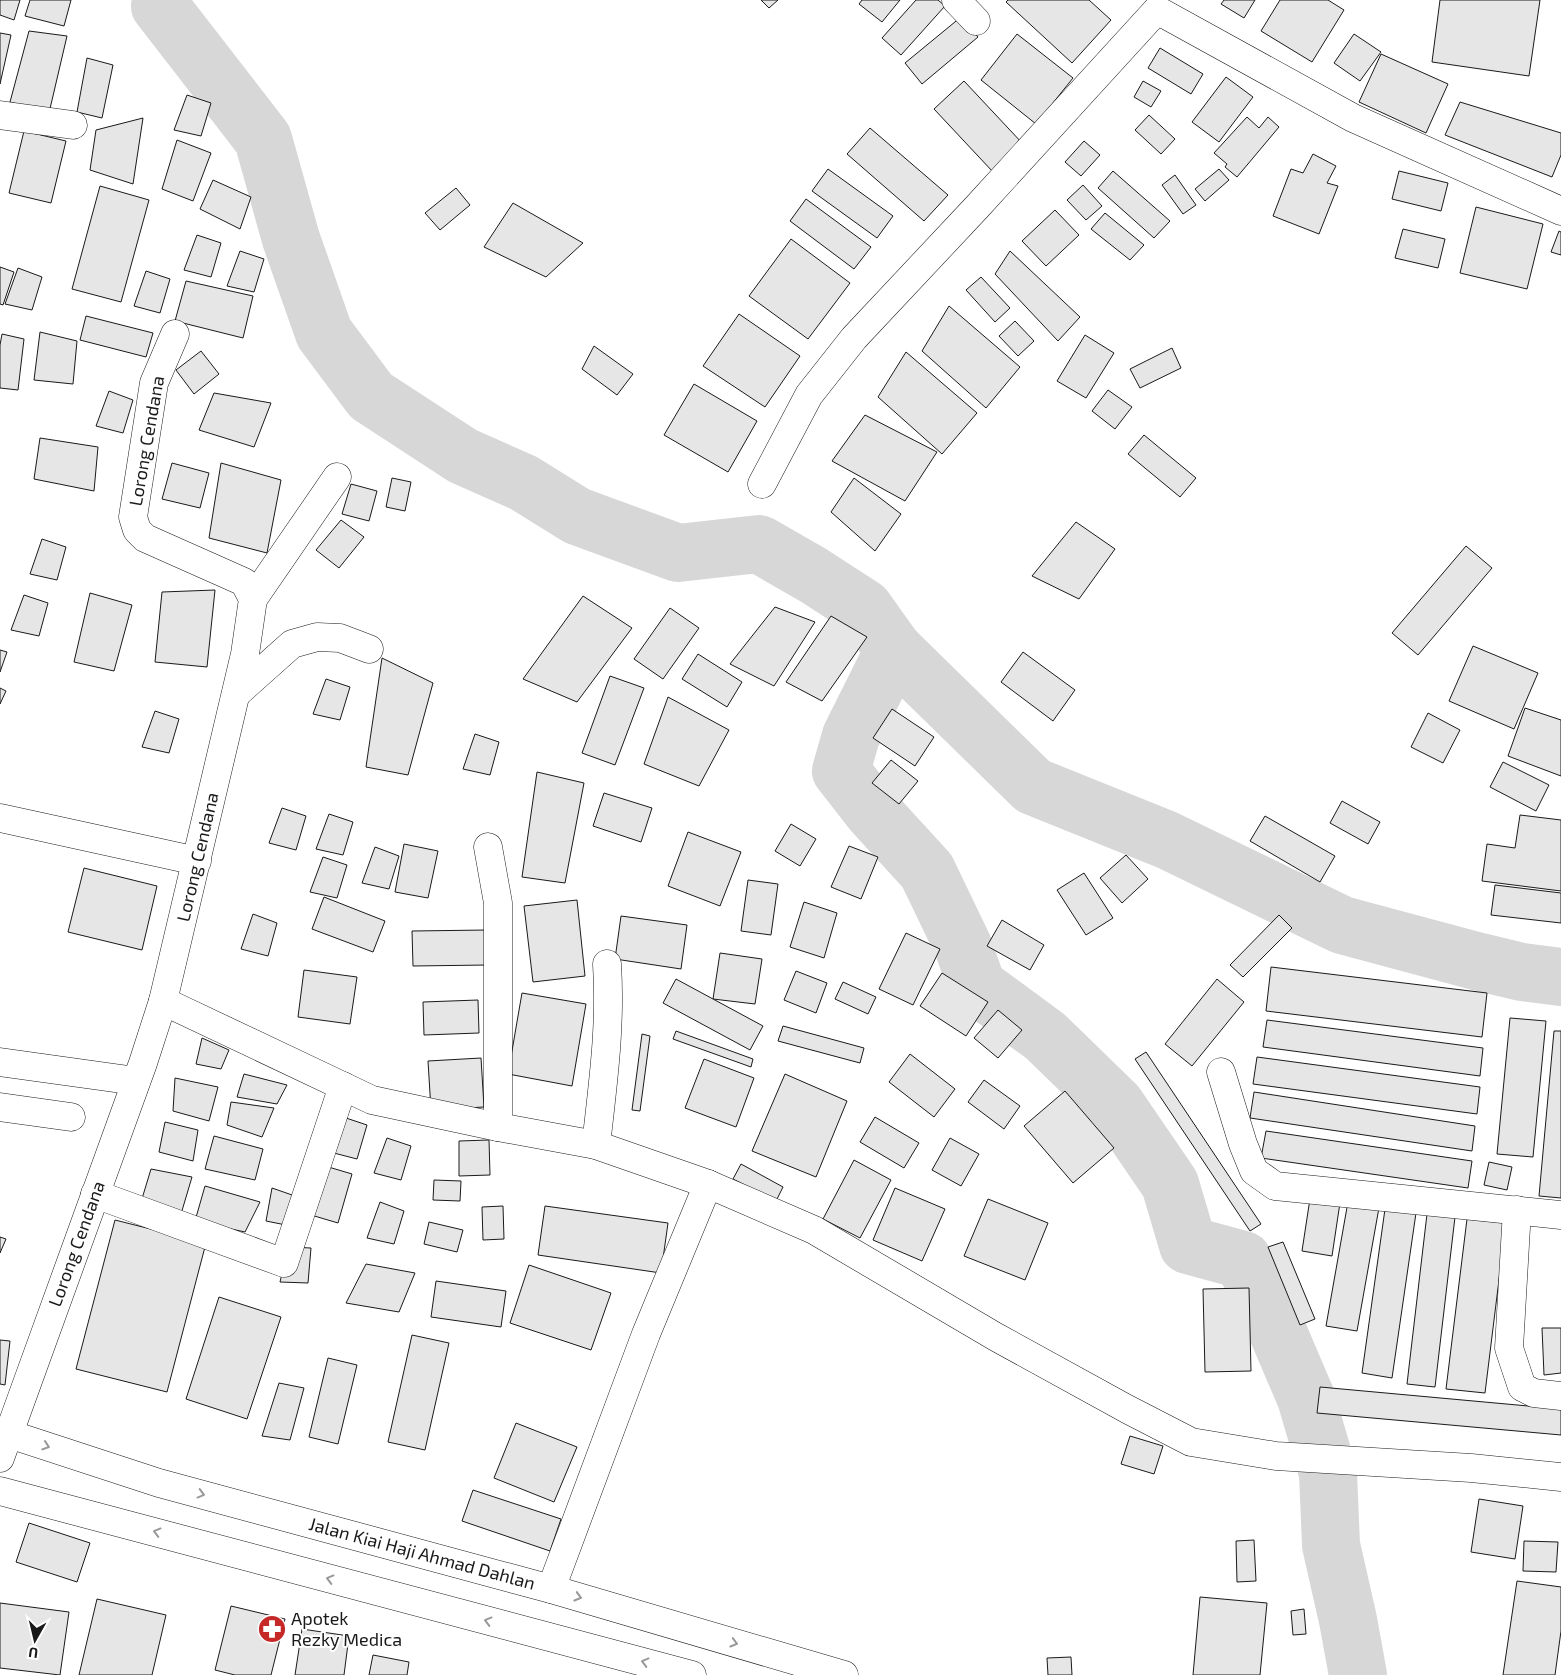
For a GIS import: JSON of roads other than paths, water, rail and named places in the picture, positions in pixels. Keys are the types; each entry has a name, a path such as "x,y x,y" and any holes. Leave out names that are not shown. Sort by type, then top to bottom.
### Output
{"street":[{"path":"956,0 976,21"},
{"path":"762,484 809,395 854,338 977,207 1150,5 1353,118 1561,211"},
{"path":"0,115 73,125"},
{"name":"Lorong Cendana","path":"3,1441 95,1194 163,1001 236,694 254,599 244,582 240,579 145,538 137,530 133,517 154,383 175,334"},
{"path":"254,599 337,477"},
{"path":"236,694 292,644 317,637 340,638 369,649"},
{"path":"0,818 197,861"},
{"path":"488,847 498,904 498,1127"},
{"path":"596,1145 608,1038 609,998 607,964"},
{"path":"163,1001 372,1100 498,1127 596,1145 708,1184 814,1230 1005,1342 1191,1442 1276,1456 1471,1468 1561,1477"},
{"path":"0,1062 136,1081"},
{"path":"1222,1072 1243,1144 1254,1171 1275,1186 1561,1215"},
{"path":"95,1194 284,1263 343,1086"},
{"path":"0,1107 71,1117"},
{"path":"552,1589 646,1334 708,1184"},
{"path":"1517,1210 1509,1348 1522,1387 1534,1392 1561,1396"},
{"name":"Jalan Kiai Haji Ahmad Dahlan","path":"3,1441 552,1589 844,1675"},
{"path":"0,1491 692,1675"}],"waterway":[{"path":"161,0 160,6 263,139 291,239 324,333 371,396 463,456 524,483 577,516 678,553 759,544 813,575 864,608 894,650 851,736 841,771 873,812 927,871 963,946 977,986 1045,1036 1116,1105 1170,1184 1188,1245 1243,1260 1277,1330 1306,1398 1328,1473 1331,1545 1358,1675"},
{"path":"894,650 1033,786 1167,840 1342,925 1522,972 1561,977"}],"place":[{"name":"Apotek Rezky Medica","path":"272,1629"}]}
